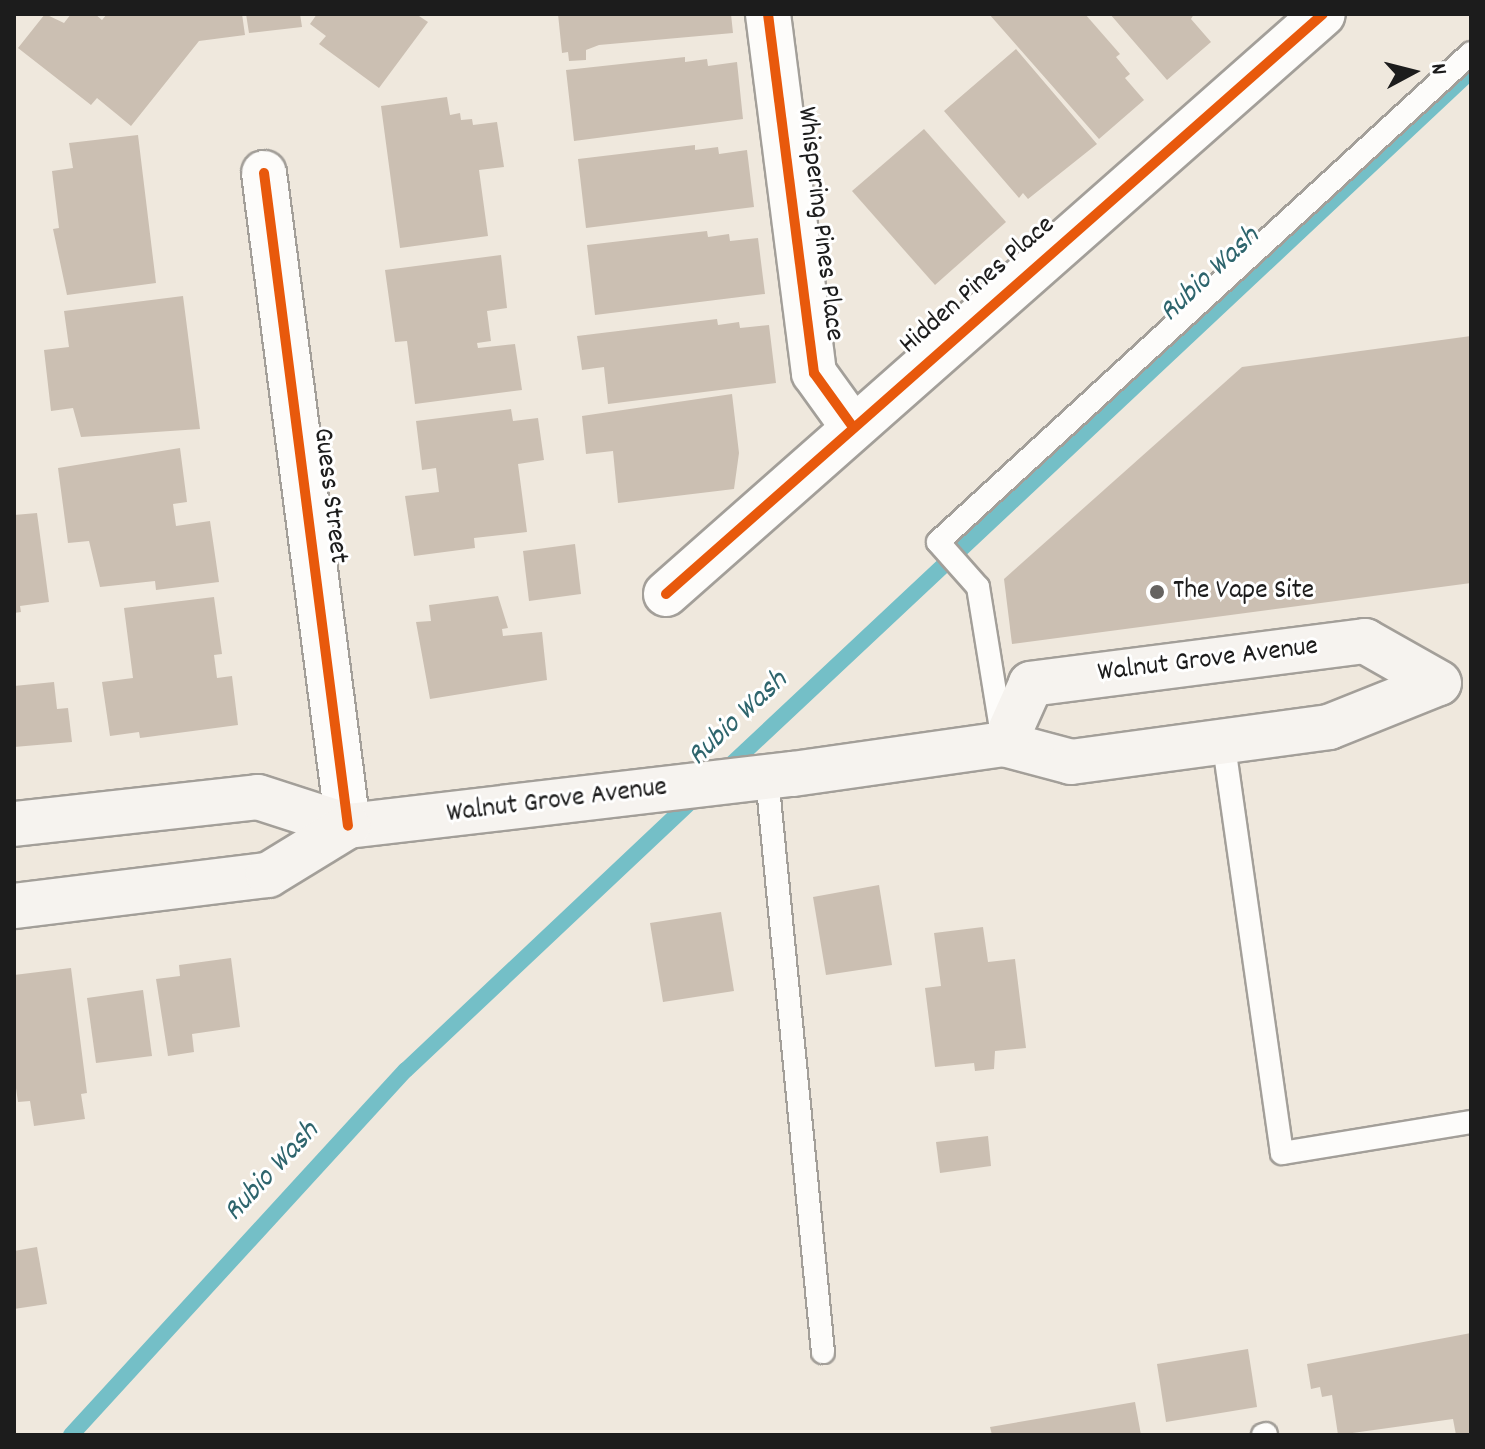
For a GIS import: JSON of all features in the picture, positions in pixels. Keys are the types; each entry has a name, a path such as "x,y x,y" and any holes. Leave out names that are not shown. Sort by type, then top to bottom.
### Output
{"main road":[{"name":"Walnut Grove Avenue","path":"1004,744 1031,684 1365,641 1455,683"},
{"name":"Walnut Grove Avenue","path":"14,824 258,797 348,826 780,776 1004,744 1071,762 1329,727 1455,683"},
{"name":"Walnut Grove Avenue","path":"14,906 268,875 348,826"}],"street":[{"name":"Whispering Pines Place","path":"768,14 814,373 853,427"},
{"name":"Hidden Pines Place","path":"666,594 1323,14"},
{"name":"Guess Street","path":"264,173 348,826"}],"lane":[{"path":"1004,744 978,587 938,542 1470,57"},
{"path":"1223,739 1282,1153 1471,1122"},
{"path":"780,776 823,1352"}],"building":[{"path":"45,14 64,23 71,14 95,14 102,20 107,14 242,14 245,35 199,41 131,126 97,98 91,105 18,48"},
{"path":"246,14 300,14 302,27 249,33"},
{"path":"317,14 416,14 428,22 379,88 319,44 326,36 310,24"},
{"path":"558,14 731,14 733,33 599,45 586,50 586,60 569,61 568,52 562,53"},
{"path":"989,14 1085,14 1120,54 1116,57 1130,74 1125,78 1144,100 1099,139"},
{"path":"1110,14 1194,14 1191,19 1211,42 1167,80"},
{"path":"1016,49 1097,144 1028,199 1023,193 1019,198 944,111"},
{"path":"685,57 685,62 707,59 708,66 737,62 743,119 574,141 566,70"},
{"path":"447,97 450,115 460,113 461,120 472,119 473,125 497,122 504,167 479,170 488,236 400,248 381,106"},
{"path":"924,129 1006,222 935,285 852,191"},
{"path":"138,135 156,283 67,295 53,229 59,228 52,171 73,168 69,143"},
{"path":"695,145 695,150 718,147 719,154 747,150 754,207 586,228 578,159"},
{"path":"707,231 708,237 729,234 730,241 758,238 765,294 595,315 587,245"},
{"path":"501,255 507,308 487,311 491,341 477,343 478,348 515,344 522,390 415,404 407,341 395,342 385,270"},
{"path":"183,296 200,429 81,437 73,408 51,411 44,350 69,347 64,311"},
{"path":"717,319 718,325 739,322 740,328 769,325 776,383 608,404 604,367 582,370 577,336"},
{"path":"1471,336 1471,583 1012,644 1004,579 1242,367"},
{"path":"732,394 739,453 734,489 618,503 613,451 586,454 582,416"},
{"path":"511,409 513,421 538,418 544,460 518,464 527,532 474,538 475,548 414,556 405,496 439,492 436,468 422,470 416,421"},
{"path":"180,448 187,502 173,504 176,526 210,521 219,582 156,590 155,581 100,587 89,541 68,543 58,468"},
{"path":"37,513 49,602 20,606 21,612 14,613 14,515"},
{"path":"575,544 581,594 529,601 523,551"},
{"path":"498,596 508,628 502,629 503,636 542,632 547,680 430,699 416,622 431,621 429,605"},
{"path":"214,597 222,654 214,655 217,678 232,676 238,725 140,738 139,732 110,736 102,682 133,678 124,608"},
{"path":"54,682 57,709 68,708 72,742 14,747 14,686"},
{"path":"879,885 892,965 826,975 813,897"},
{"path":"721,912 734,991 663,1002 650,923"},
{"path":"983,927 988,962 1015,959 1026,1048 995,1051 994,1069 975,1071 974,1063 935,1067 925,988 941,986 934,933"},
{"path":"231,958 240,1027 192,1034 194,1052 168,1056 156,979 180,976 179,965"},
{"path":"71,968 87,1093 81,1094 85,1119 34,1126 30,1101 18,1102 14,1074 14,975"},
{"path":"143,990 152,1056 96,1063 87,998"},
{"path":"988,1136 991,1166 940,1173 936,1142"},
{"path":"37,1247 47,1304 14,1309 14,1251"},
{"path":"1471,1333 1471,1435 1456,1435 1453,1419 1338,1435 1332,1395 1322,1397 1320,1387 1311,1389 1307,1364"},
{"path":"1248,1349 1257,1407 1166,1422 1157,1364"},
{"path":"1135,1402 1141,1435 992,1435 990,1427"}],"waterway":[{"name":"Rubio Wash","path":"722,773 1471,71"},
{"name":"Rubio Wash","path":"71,1435 406,1070 699,794"}],"cycle path":[{"path":"768,14 814,373 853,427"},
{"path":"666,594 1323,14"},
{"path":"264,173 348,826"}],"place":[{"name":"The Vape Site","path":"1157,592"}]}
